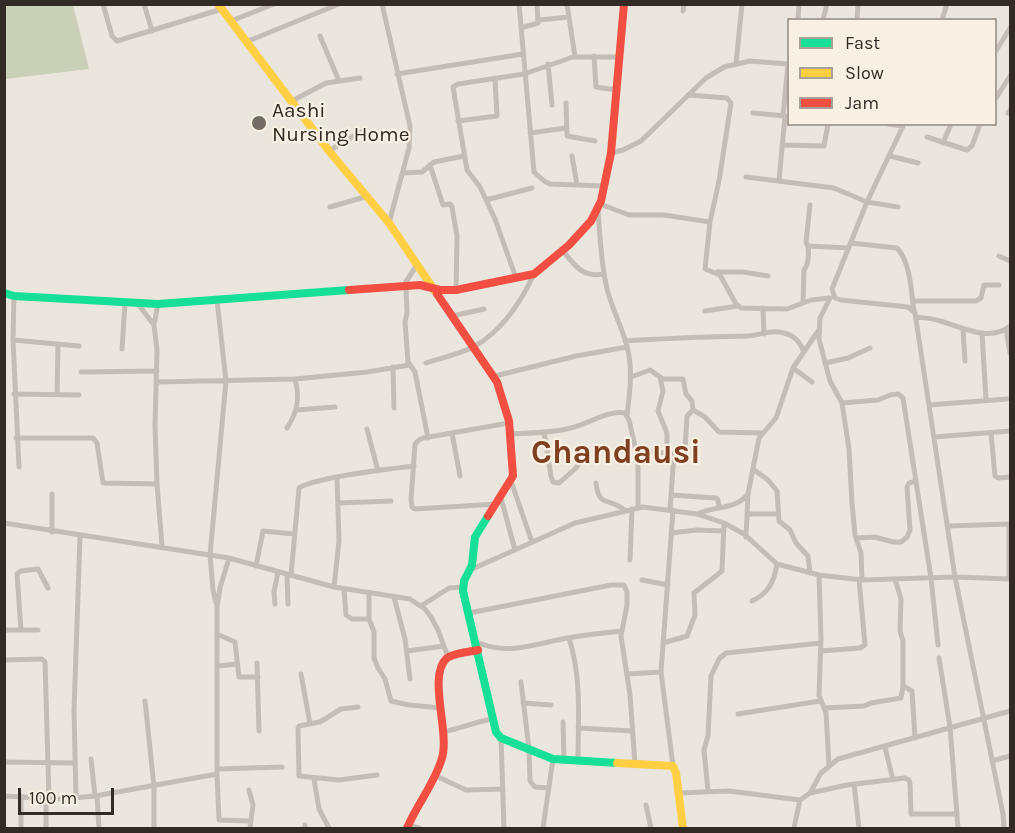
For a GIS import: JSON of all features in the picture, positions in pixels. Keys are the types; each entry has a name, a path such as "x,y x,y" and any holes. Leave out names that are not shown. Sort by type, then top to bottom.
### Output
{"street":[{"path":"103,4 114,40 152,31 220,7 329,151 389,223 495,376 509,423 513,468 511,481 475,537 470,570 463,587 496,732 501,738 553,759 673,766"},
{"path":"144,4 152,31"},
{"path":"231,21 274,4"},
{"path":"246,42 339,4"},
{"path":"382,4 410,126 410,148 389,223"},
{"path":"519,4 533,168 537,176 550,184 604,186"},
{"path":"537,4 539,20"},
{"path":"567,4 575,57"},
{"path":"4,293 14,296 158,304 404,286 456,290 534,274 563,251 591,221 599,207 611,153 624,4"},
{"path":"736,64 742,4"},
{"path":"943,18 947,4"},
{"path":"521,28 536,24 539,20 569,17"},
{"path":"997,49 1011,28"},
{"path":"320,36 339,81"},
{"path":"397,74 523,54"},
{"path":"594,56 596,87 616,90"},
{"path":"516,278 504,240 486,200 480,187 467,170 453,87 458,84 524,74 548,64 575,57 620,57"},
{"path":"611,153 624,150 641,141 714,72 750,61 787,64"},
{"path":"548,64 552,105"},
{"path":"997,97 1011,76"},
{"path":"292,101 326,83 360,78"},
{"path":"458,121 497,116 495,78"},
{"path":"779,181 787,81"},
{"path":"688,95 727,98 731,103 710,222 705,269 768,276"},
{"path":"566,102 568,137 595,141"},
{"path":"753,113 785,116"},
{"path":"782,145 824,146 828,126"},
{"path":"821,651 861,648 865,645 861,553 856,538 849,449 842,403 830,381 825,363 818,331 820,318 831,296 833,284 867,202 904,126"},
{"path":"944,143 950,126"},
{"path":"927,137 969,150 979,126"},
{"path":"530,133 566,128"},
{"path":"329,151 360,132"},
{"path":"403,172 422,172 434,162 464,156"},
{"path":"572,156 577,185"},
{"path":"890,156 918,164"},
{"path":"430,165 443,205 450,204 452,207 457,236 456,290"},
{"path":"746,177 834,188 867,202 898,207"},
{"path":"486,200 532,189"},
{"path":"330,207 368,196"},
{"path":"803,303 810,205"},
{"path":"599,207 629,215 663,215 710,222"},
{"path":"599,207 604,274 615,317 626,344 631,377 627,415 638,459 632,509 630,560"},
{"path":"808,246 897,248 908,274 956,578 985,719 1004,828"},
{"path":"563,251 581,272 604,274"},
{"path":"999,256 1011,261"},
{"path":"417,265 404,286 407,313 405,322 410,365 415,372 428,438"},
{"path":"717,272 738,306"},
{"path":"426,363 474,347 494,332 523,298 534,274"},
{"path":"913,301 976,301 981,298 984,285 999,285"},
{"path":"14,296 14,394 19,467"},
{"path":"705,311 738,306 787,309 831,296 841,300 908,307 915,315 963,330 982,333 1008,328 1011,353"},
{"path":"217,300 226,381 210,555 217,607"},
{"path":"122,348 124,303"},
{"path":"138,304 154,326"},
{"path":"158,304 154,326 157,350 155,426 162,546"},
{"path":"763,308 764,333"},
{"path":"452,316 484,309"},
{"path":"963,330 965,361"},
{"path":"495,376 626,344 674,337 754,336 776,331 798,339 803,350"},
{"path":"746,537 748,494 758,442 776,418 793,368 818,331"},
{"path":"982,333 986,400"},
{"path":"13,340 79,345"},
{"path":"57,394 58,344"},
{"path":"825,363 848,358 870,348"},
{"path":"157,382 295,379 410,365"},
{"path":"393,367 394,408"},
{"path":"793,368 812,382"},
{"path":"631,377 650,370 660,377 684,380 687,394 693,401 693,410 687,416 685,449 680,453 651,452"},
{"path":"81,372 157,371"},
{"path":"660,377 663,391 658,411 667,433 667,453"},
{"path":"287,428 296,411 298,400 295,379"},
{"path":"14,394 79,395"},
{"path":"842,403 878,400 890,395 901,395 904,401 931,578 938,645"},
{"path":"929,405 1007,399"},
{"path":"296,411 335,407"},
{"path":"693,410 705,417 720,432 763,433"},
{"path":"510,434 544,432 585,425 620,412 627,415"},
{"path":"499,501 415,509 411,500 417,441 509,423"},
{"path":"367,429 378,471"},
{"path":"934,437 1011,431"},
{"path":"544,432 550,476 554,482 558,483 567,478 586,453"},
{"path":"452,433 460,477"},
{"path":"991,433 995,476 998,478 1011,477"},
{"path":"16,438 93,438 97,443 103,483 157,484"},
{"path":"674,453 668,585 661,672 683,828"},
{"path":"288,604 299,488 305,484 414,466"},
{"path":"753,469 768,480 777,491 779,521 790,530 796,543 808,556 810,573"},
{"path":"334,587 339,541 337,478"},
{"path":"511,481 531,542"},
{"path":"856,538 875,537 901,542 907,537 910,530 907,487 909,483 915,481"},
{"path":"596,483 600,500 614,502 632,509"},
{"path":"52,494 52,532"},
{"path":"697,514 739,503 748,494"},
{"path":"671,495 716,498 720,507"},
{"path":"338,503 391,501"},
{"path":"499,501 516,550"},
{"path":"470,570 575,523 632,509 671,510 697,514 724,523 746,537 777,564 810,573 861,580 1010,579 1009,525 948,526"},
{"path":"747,514 777,514"},
{"path":"4,523 229,558 334,587 410,599 421,606 431,617 448,657"},
{"path":"663,643 684,638 689,633 694,615 694,593 722,571 724,523"},
{"path":"671,533 698,530 724,531"},
{"path":"256,566 263,531 294,534"},
{"path":"76,798 75,662 80,536"},
{"path":"229,558 217,607 213,774 219,820 251,821"},
{"path":"752,601 768,590 772,584 777,564"},
{"path":"21,630 17,574 21,571 38,569 48,588"},
{"path":"275,604 274,592 278,572"},
{"path":"819,574 820,701 827,722 829,765"},
{"path":"824,708 864,706 902,698 901,599 895,579"},
{"path":"642,580 668,585"},
{"path":"468,613 624,585 627,592 622,630 634,764"},
{"path":"421,606 449,588 463,587"},
{"path":"344,589 346,615 352,619 369,619"},
{"path":"369,593 369,619 374,632 376,664 385,679 391,701 441,708"},
{"path":"394,597 407,651 410,680"},
{"path":"4,630 38,630"},
{"path":"419,828 407,827 436,776 445,746 440,676 441,666 448,657 477,646 513,650 622,630"},
{"path":"217,634 235,642 239,677 258,677"},
{"path":"569,638 578,682 578,762"},
{"path":"708,791 704,750 708,736 711,676 719,659 726,653 821,643"},
{"path":"407,651 444,646"},
{"path":"939,658 950,727 958,828"},
{"path":"4,660 42,659 45,662 48,762 46,828"},
{"path":"257,663 259,731"},
{"path":"217,666 237,664"},
{"path":"627,674 661,672"},
{"path":"301,674 310,724"},
{"path":"521,682 529,749 530,782 535,787 549,788"},
{"path":"903,687 912,691 915,738"},
{"path":"145,701 154,787 154,828"},
{"path":"738,714 820,701"},
{"path":"523,703 551,705"},
{"path":"357,707 341,709 320,722 298,728 299,775 302,778 348,780 377,775"},
{"path":"810,793 821,773 838,759 1011,711"},
{"path":"444,732 492,719"},
{"path":"563,722 564,761"},
{"path":"578,728 632,731"},
{"path":"501,738 504,828"},
{"path":"885,747 893,780"},
{"path":"992,761 1011,756"},
{"path":"91,759 99,828"},
{"path":"543,828 553,759"},
{"path":"4,762 74,763"},
{"path":"4,796 47,799 96,796 154,787 213,774 282,767"},
{"path":"436,776 466,790 503,789"},
{"path":"678,793 740,792 800,800 810,793 854,784 904,778 909,780 911,814 957,814"},
{"path":"314,779 319,809 329,828"},
{"path":"854,784 859,828"},
{"path":"249,790 253,805 250,828"},
{"path":"21,796 21,828"},
{"path":"794,828 800,800"},
{"path":"646,805 651,828"}],"green space":[{"path":"4,5 73,5 89,69 5,79"}],"traffic: fast":[{"path":"4,293 14,296 158,304 349,290"},
{"path":"488,516 475,537 472,565 464,581 463,591 496,732 501,738 553,759 617,763"}],"traffic: slow":[{"path":"218,4 329,151 389,223 437,294"},
{"path":"617,763 673,766 676,773 683,828"}],"traffic: jam":[{"path":"349,290 420,285 440,290 456,290 534,274 569,245 591,221 601,201 611,153 624,4"},
{"path":"437,294 497,382 509,421 513,476 488,516"},
{"path":"407,828 442,758 444,747 439,690 441,666 450,656 478,650"}],"place":[{"name":"Aashi Nursing Home","path":"259,123"}],"district":[{"name":"Chandausi","path":"616,454"}]}
